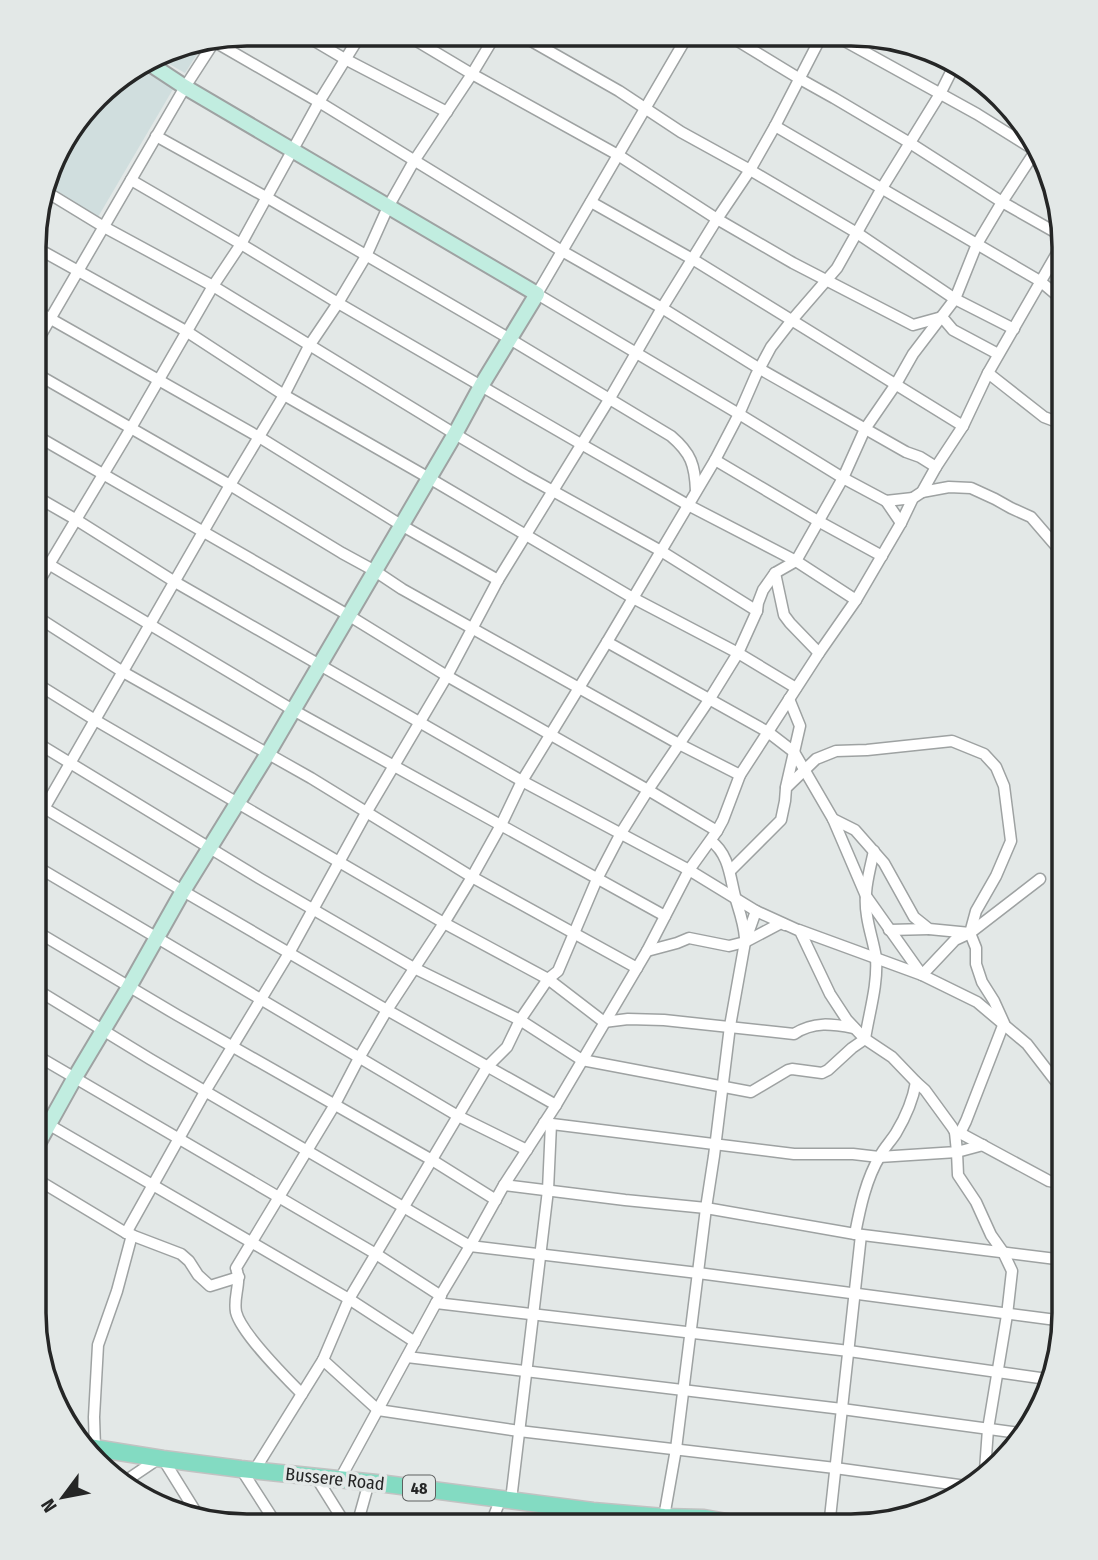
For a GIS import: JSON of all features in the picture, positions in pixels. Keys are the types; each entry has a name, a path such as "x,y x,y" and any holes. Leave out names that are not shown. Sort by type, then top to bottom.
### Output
{"main road":[{"name":"Bussere Road","path":"98,1449 248,1470 506,1499 604,1514"}],"street":[{"path":"323,46 447,112"},
{"path":"46,569 213,286 241,244 319,102 353,46"},
{"path":"425,46 618,155 718,219 826,281 913,325 942,317"},
{"path":"46,804 260,437 310,346 366,256 388,206 414,161 489,46"},
{"path":"540,46 681,132 857,233 955,299 1014,329"},
{"path":"46,1128 682,46"},
{"path":"747,46 1051,230"},
{"path":"91,1441 98,1345 117,1291 129,1234 153,1185 447,676 498,580 662,308 750,170 816,46"},
{"path":"854,46 1024,143"},
{"path":"227,47 760,369 936,467"},
{"path":"46,326 185,86 210,49"},
{"path":"156,67 843,478 886,501 901,523"},
{"path":"302,1394 281,1373 244,1327 237,1314 235,1301 239,1277 236,1268 334,1106 387,1010 472,877 522,781 715,460 771,347 837,268 951,72"},
{"path":"775,127 1040,281 1052,291"},
{"path":"156,136 510,339 671,436 692,461 696,492"},
{"path":"271,1514 248,1470 323,1360 349,1299 486,1067 507,1047 520,1020 548,979 558,971 597,880 621,833 738,653 757,611 763,590 775,573 796,561 843,478 865,429 913,354 955,299 977,244 1002,202 1033,160"},
{"path":"131,180 581,444 688,505 796,561 856,600"},
{"path":"52,195 104,227 213,286 455,434 661,551 757,611"},
{"path":"591,202 694,260 962,426"},
{"path":"46,253 186,331 284,395 633,598 738,653 796,688"},
{"path":"340,1479 504,1185 548,1123 647,951 689,870 714,836 740,775 856,600 917,495 962,426 998,354 1052,260"},
{"path":"46,317 260,437 401,525 498,580"},
{"path":"942,317 953,330 998,354"},
{"path":"988,373 1044,417 1052,420"},
{"path":"46,379 230,485 402,589 679,744 740,775"},
{"path":"46,441 648,790 714,836 730,871 743,921 745,942"},
{"path":"715,460 882,556"},
{"path":"886,501 949,487 971,488 1031,517 1052,541"},
{"path":"46,502 176,582 522,781 689,870 757,911 800,931 830,994 847,1020 865,1039 892,1057 925,1090 957,1132 1052,1182"},
{"path":"46,562 293,710 665,916"},
{"path":"775,573 784,614 819,653"},
{"path":"46,623 124,672 311,778 472,877 636,968"},
{"path":"607,642 768,732 794,752 833,820 866,896 922,975"},
{"path":"46,689 444,923 548,979 604,1022 628,1019 664,1020 794,1034 813,1025 832,1024 855,1028"},
{"path":"730,871 781,820 800,726 789,699"},
{"path":"786,788 816,759 836,751 952,741 984,754 996,767 1004,786 1011,841 996,876 976,911 970,933 976,948 976,964 982,982 995,1001 1004,1023 966,1121 957,1132 958,1175 976,1202 1012,1271 988,1429 985,1464"},
{"path":"46,748 414,968 520,1020 582,1060 751,1092 788,1070 822,1073 865,1039 875,983 876,959 866,913 867,875 874,851"},
{"path":"46,808 289,953 556,1105"},
{"path":"833,820 855,830 874,851 884,863 914,917 929,929"},
{"path":"46,872 458,1116 527,1150"},
{"path":"922,975 955,940 970,933 1040,879"},
{"path":"665,1514 677,1449 730,1026 745,942 757,911"},
{"path":"647,951 689,938 729,946 745,942 781,923 922,975 977,1002 1027,1044 1052,1076"},
{"path":"888,930 929,929 970,933"},
{"path":"46,937 334,1106 432,1160 496,1200"},
{"path":"46,995 470,1247 698,1273 1052,1320"},
{"path":"46,1062 376,1254 439,1299 533,1314 849,1351 1042,1377"},
{"path":"830,1514 863,1198 879,1157 904,1119 916,1082"},
{"path":"548,1123 794,1154 879,1157 957,1152 983,1145"},
{"path":"497,1514 506,1499 519,1431 548,1190 548,1123"},
{"path":"48,1124 349,1299 415,1342"},
{"path":"46,1185 129,1234 181,1254 210,1286 239,1277"},
{"path":"504,1185 706,1208 858,1235 1052,1258"},
{"path":"407,1357 1013,1432"},
{"path":"323,1360 379,1410 519,1431 956,1485"},
{"path":"132,1478 161,1459 193,1507"},
{"path":"316,1477 339,1514"},
{"path":"360,1514 369,1482"},
{"path":"564,1507 568,1514"}],"shaded area":[{"path":"199,52 185,73 167,63"},
{"path":"151,70 176,84 98,217 53,190 56,182 72,146 95,114 124,87"}]}
